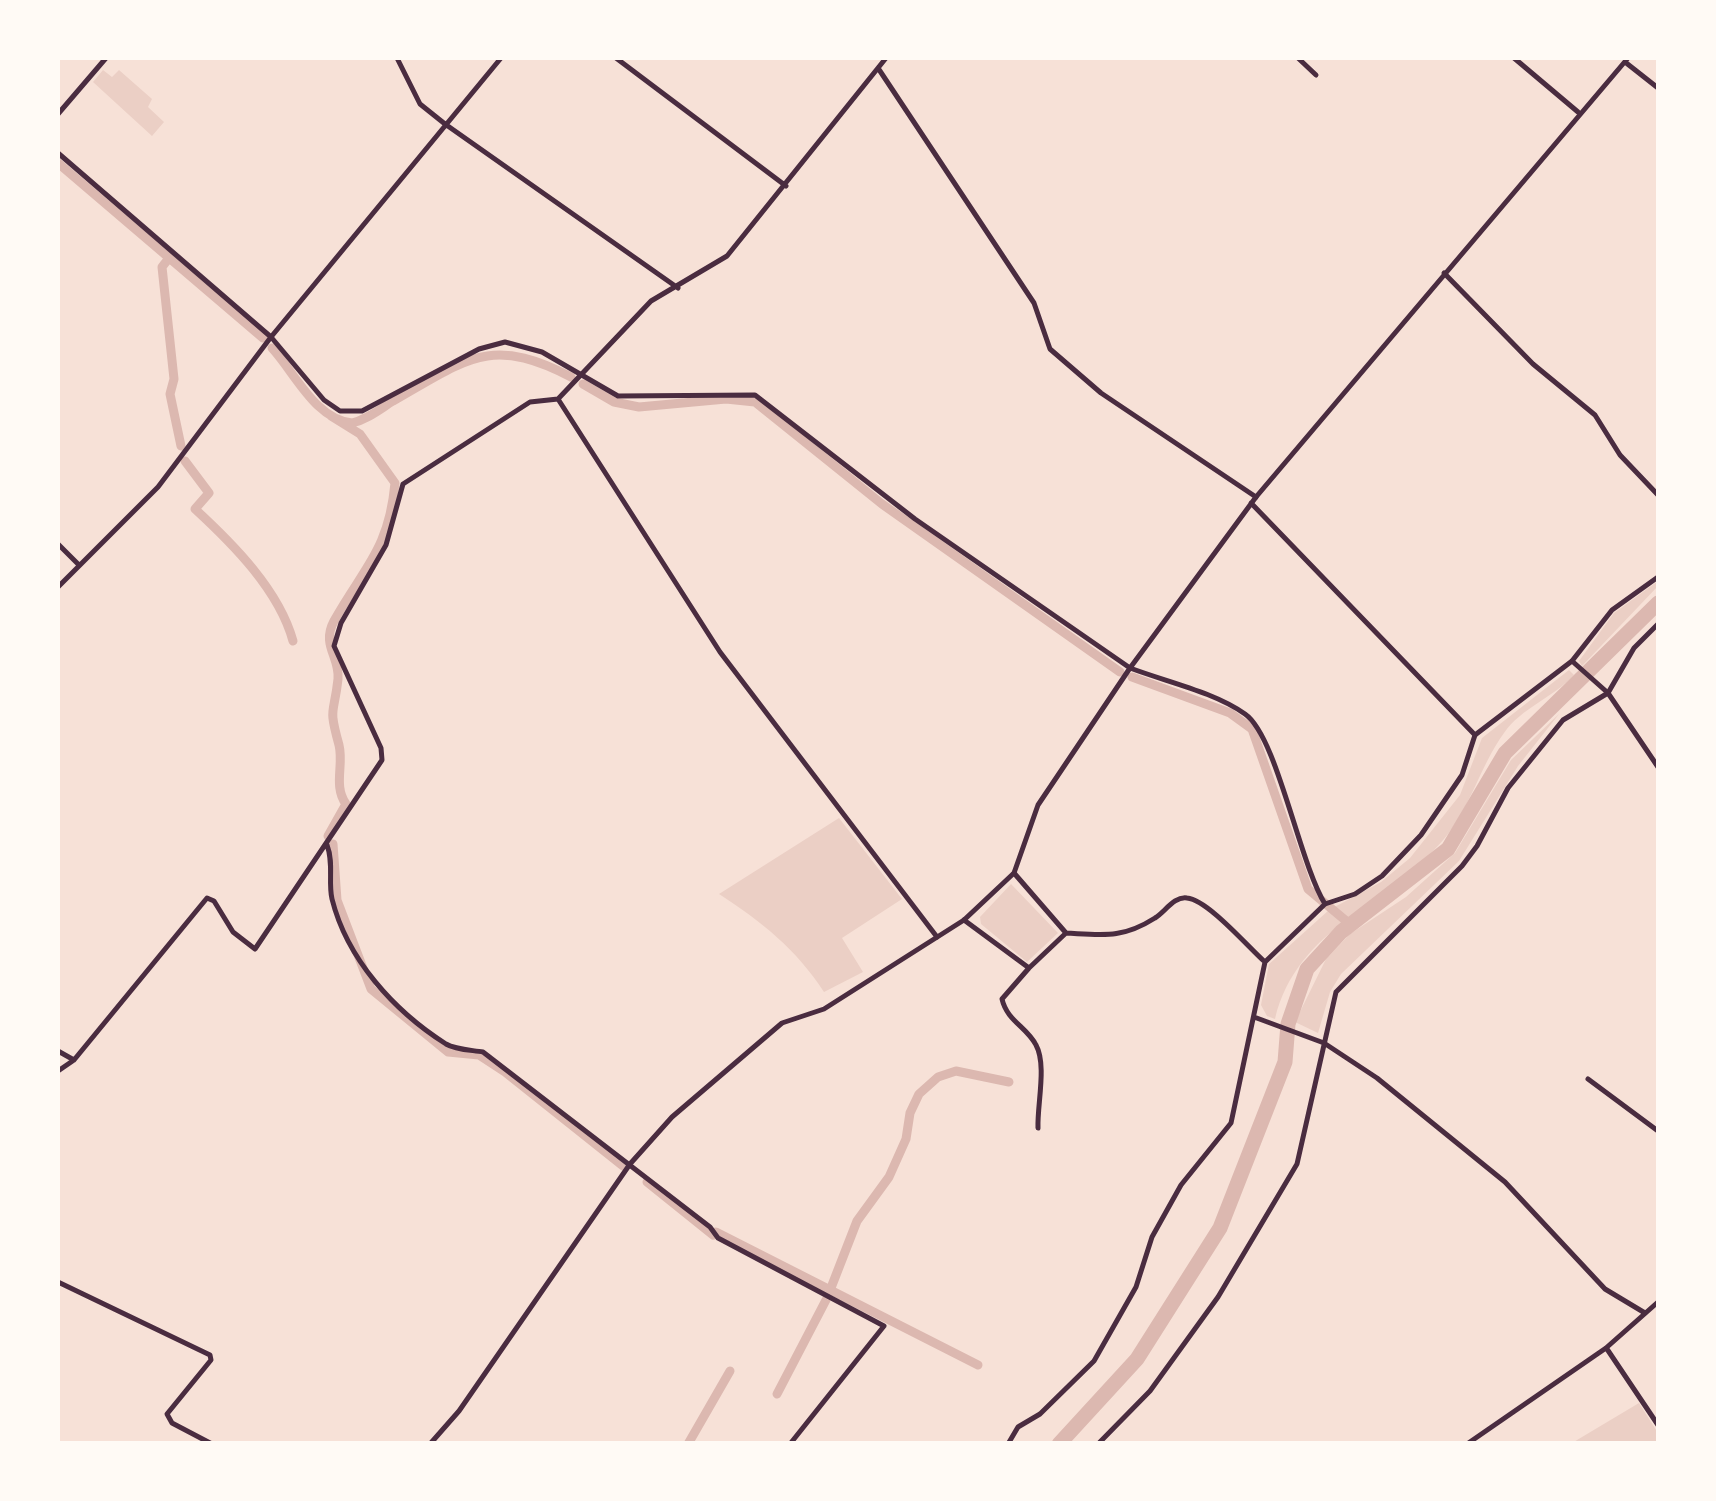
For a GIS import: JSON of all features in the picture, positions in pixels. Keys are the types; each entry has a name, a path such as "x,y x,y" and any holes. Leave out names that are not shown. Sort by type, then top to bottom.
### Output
{"street":[{"path":"58,114 106,58"},
{"path":"397,58 420,104 678,288"},
{"path":"58,587 158,487 272,336 501,58"},
{"path":"616,58 786,186"},
{"path":"58,1071 74,1060 207,898 214,901 233,932 255,949 382,760 382,748 334,646 341,623 386,545 403,484 473,443 530,402 558,399 651,301 727,256 886,58"},
{"path":"1298,58 1316,75"},
{"path":"1514,58 1578,112"},
{"path":"430,1444 458,1411 630,1164 696,1094 782,1022 824,1009 964,920 1014,873 1038,806 1130,668 1254,500 1578,112 1627,60 1658,88"},
{"path":"878,68 1034,303 1050,349 1101,393 1254,500 1475,736"},
{"path":"58,153 272,336 324,400 350,412 362,411 479,349 505,342 542,352 618,396 634,399 755,395 916,520 1130,668 1250,717 1266,745 1311,882 1326,904"},
{"path":"1444,273 1533,364 1595,415 1620,454 1658,495"},
{"path":"558,399 720,652 937,937"},
{"path":"58,544 79,565"},
{"path":"1008,1444 1018,1427 1040,1414 1094,1361 1136,1287 1152,1237 1181,1184 1230,1123 1265,962 1326,904 1355,894 1382,876 1421,835 1462,775 1475,736 1572,661 1612,610 1658,577"},
{"path":"1098,1444 1150,1391 1218,1296 1297,1164 1336,992 1470,856 1508,788 1563,720 1608,693 1634,648 1658,624"},
{"path":"1572,661 1608,693 1658,766"},
{"path":"327,846 332,898 369,976 449,1046 484,1052 630,1164 718,1238 884,1326 790,1444"},
{"path":"1014,873 1066,933 1124,936 1158,917 1178,899 1188,898 1202,904 1265,962"},
{"path":"964,920 1029,968"},
{"path":"1038,1128 1040,1056 1035,1042 1007,1015 1002,1000 1066,933"},
{"path":"1254,1017 1324,1044 1377,1078 1498,1176 1594,1280 1645,1313"},
{"path":"58,1051 74,1060"},
{"path":"1588,1079 1658,1131"},
{"path":"58,1282 210,1355 211,1360 167,1414 172,1423 212,1444"},
{"path":"1467,1444 1606,1348 1658,1302"},
{"path":"1606,1348 1658,1425"}],"shaded area":[{"path":"103,70 112,77 119,70 152,99 148,107 164,122 152,136 93,82"},
{"path":"1658,581 1658,586 1582,666 1579,661 1614,613"},
{"path":"1569,670 1574,675 1504,733 1444,839 1422,862 1323,939 1286,988 1275,1019 1267,1016 1261,1005 1269,964 1329,910 1381,882 1410,858 1460,795 1482,738"},
{"path":"1559,714 1518,766 1459,861 1341,974 1330,992 1318,1033 1295,1022 1326,959 1350,934 1406,897 1455,853 1511,760"},
{"path":"839,818 902,899 842,938 863,972 824,992 777,937 719,894"},
{"path":"1011,884 1058,933 1027,962 981,924 980,917"},
{"path":"1639,1403 1658,1433 1658,1443 1572,1443"}],"waterway":[{"path":"58,163 263,338"},
{"path":"169,258 162,267 174,379 170,394 181,446"},
{"path":"272,348 316,404 339,420 352,423 460,364 479,358 519,357 571,377"},
{"path":"583,384 614,402 639,407 726,399 755,402 882,504 1120,672"},
{"path":"328,836 346,804 340,790 340,753 333,716 338,671 329,637 334,621 381,542 395,483 360,434 331,416"},
{"path":"185,461 209,493 195,509 266,586 293,641"},
{"path":"1059,1444 1137,1359 1220,1228 1285,1062 1288,1024 1307,969 1341,932 1448,849 1505,753 1658,603"},
{"path":"1132,677 1230,713 1252,729 1308,889 1351,925"},
{"path":"333,844 337,900 371,989 448,1052 479,1055 505,1072 623,1166"},
{"path":"829,1293 857,1221 889,1177 906,1139 910,1113 919,1094 938,1077 956,1071 1009,1082"},
{"path":"647,1182 713,1235 716,1232 978,1365"},
{"path":"777,1394 826,1300"},
{"path":"688,1444 730,1371"}]}
